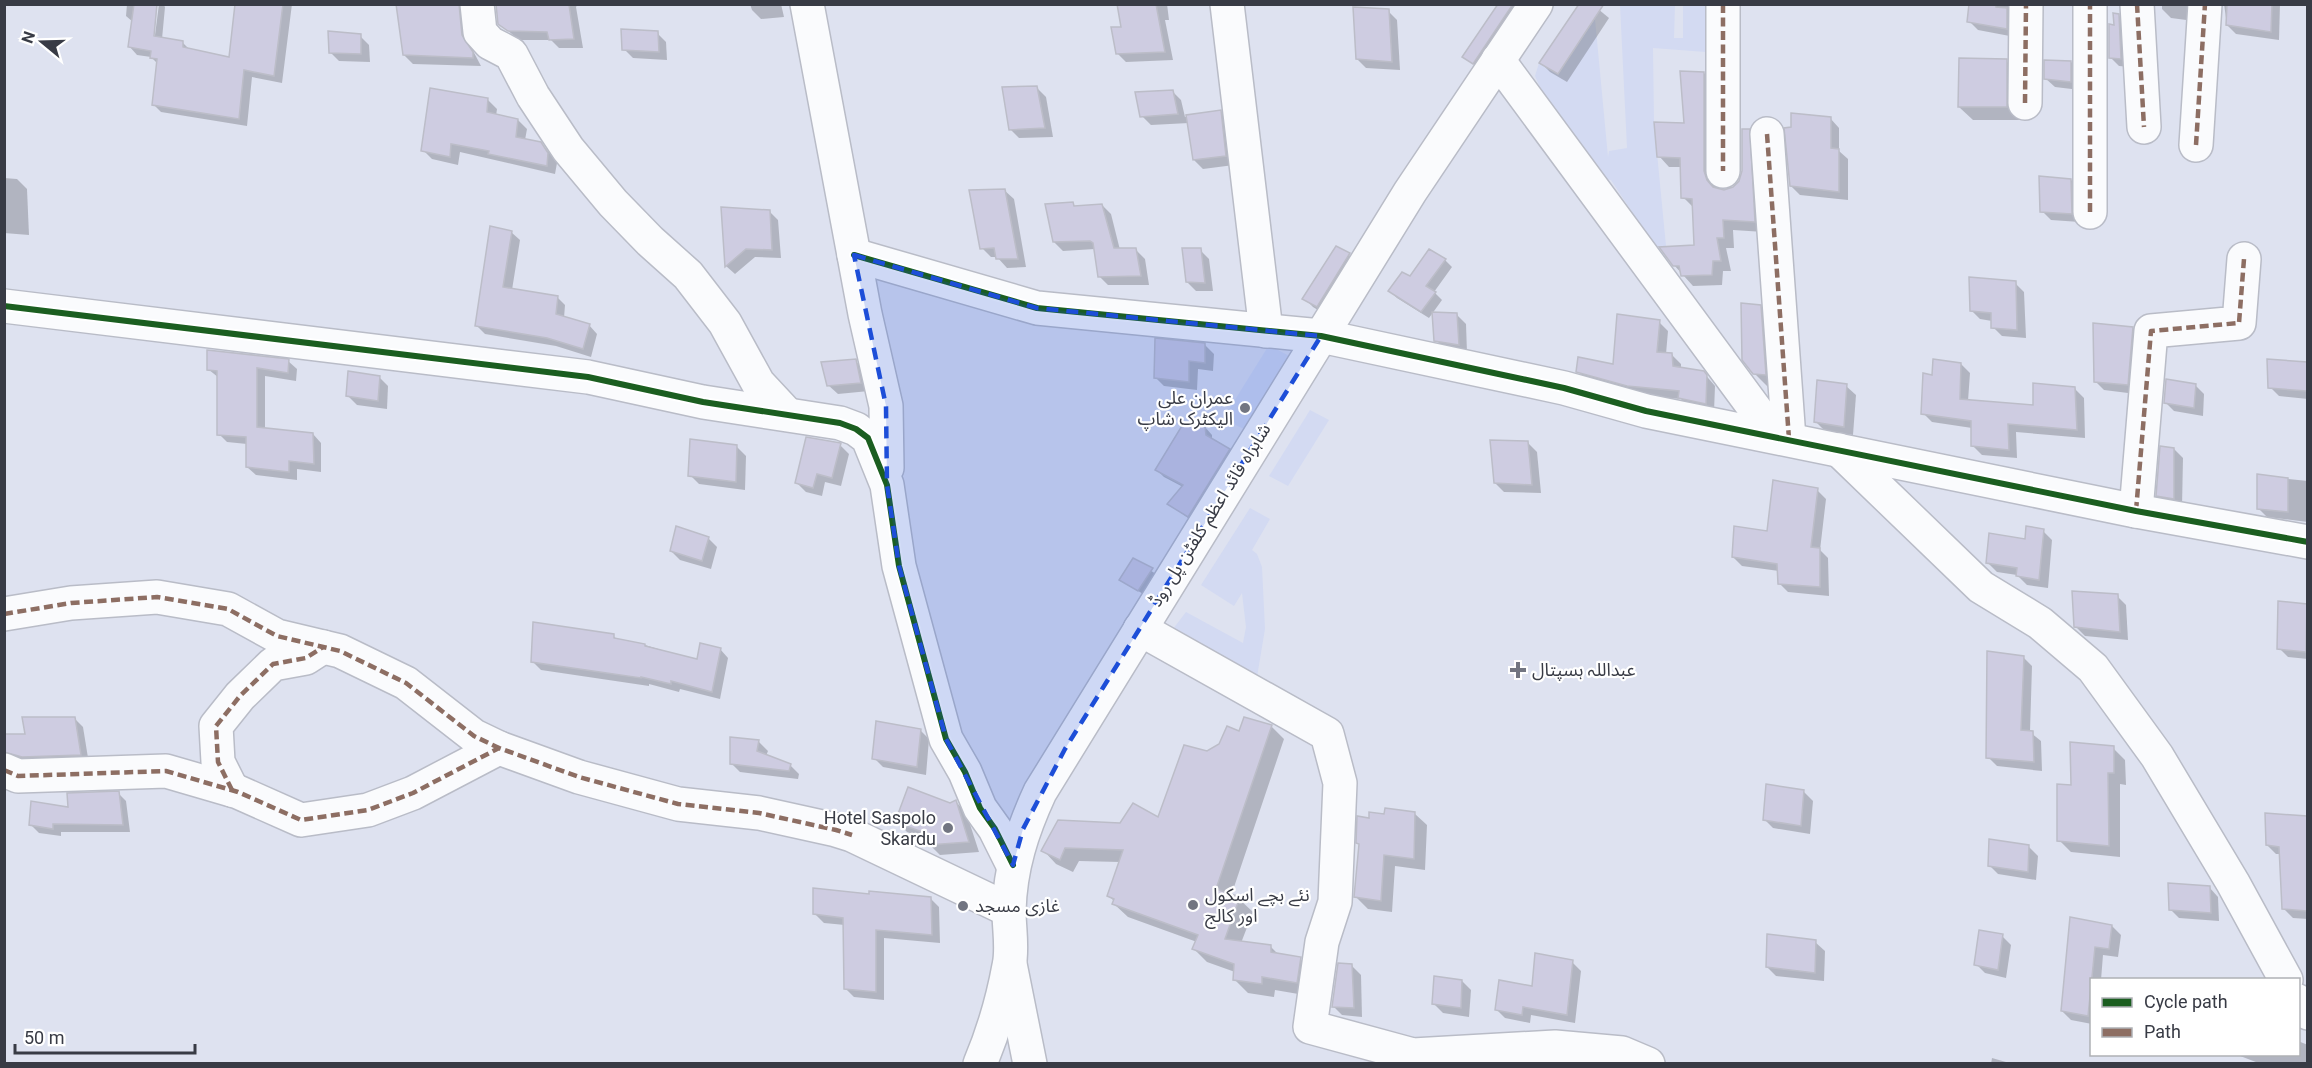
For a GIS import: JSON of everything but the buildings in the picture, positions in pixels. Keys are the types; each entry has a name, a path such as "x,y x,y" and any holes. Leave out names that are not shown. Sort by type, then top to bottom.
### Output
{"main road":[{"path":"477,4 480,32 490,43 511,54 533,96 568,149 613,203 688,275 725,323 758,383 786,413"},
{"path":"807,4 854,255 886,406 887,485 899,566 946,739 965,772 980,808 995,829 1013,864"},
{"path":"1227,4 1266,331"},
{"name":"شاہراہ قائد اعظم کلفٹن پل روڈ","path":"980,1064 990,1041 1010,964 1009,910 1013,864 1023,829 1040,792 1410,192 1536,4"},
{"path":"1722,4 1723,171"},
{"path":"2025,103 2026,4"},
{"path":"2090,4 2090,212"},
{"path":"2137,4 2144,127"},
{"path":"2196,146 2205,4"},
{"path":"1498,60 1782,438"},
{"path":"1767,134 1782,438"},
{"path":"854,255 1037,308 1320,336 1564,388 1646,411 2136,511 2307,542"},
{"path":"2136,511 2151,331 2239,323 2244,259"},
{"path":"4,306 577,375 703,402 840,423 856,429 868,438 887,485"},
{"path":"1839,450 1981,586 2040,623 2093,668 2157,756 2233,883 2285,978"},
{"path":"4,614 71,603 157,597 228,609 277,636 340,651 406,683 474,736 499,748 579,777 678,804 759,813 852,835 1009,910"},
{"path":"1140,629 1327,734 1340,783 1335,902 1323,942 1310,1027 1413,1055 1555,1047 1622,1053 1648,1064"},
{"path":"232,790 218,762 216,726 240,696 273,664 306,658 323,647"},
{"path":"4,770 18,776 166,771 232,790 302,820 368,810 413,793 499,748"},
{"path":"1010,964 1029,1064"}],"highlighted area":[{"path":"854,255 1037,308 1321,336 1065,749 1023,829 1013,865 946,739 899,566 887,485 886,406"}],"shaded area":[{"path":"1620,5 1675,5 1674,38 1683,38 1683,5 1714,5 1719,53 1653,48 1654,122 1666,246 1655,247 1611,180 1603,179 1543,94 1535,76 1539,63 1558,74 1595,19 1608,157 1609,151 1627,148"},
{"path":"1269,345 1291,357 1246,430 1223,419"},
{"path":"1310,410 1329,420 1288,486 1269,476"},
{"path":"1250,508 1270,519 1252,550 1257,554 1262,567 1265,629 1257,677 1170,633 1186,612 1243,643 1246,627 1242,593 1234,606 1201,585"}],"marked path":[{"path":"1723,4 1723,171"},
{"path":"2025,103 2026,4"},
{"path":"2090,4 2090,212"},
{"path":"2137,4 2144,127"},
{"path":"2196,145 2205,4"},
{"path":"1767,134 1789,439"},
{"path":"2136,511 2151,331 2239,323 2244,259"},
{"path":"4,614 71,603 157,597 228,609 277,636 340,651 406,683 474,736 499,748"},
{"path":"232,790 218,762 216,726 240,696 273,664 306,658 323,647"},
{"path":"4,770 18,776 166,771 238,792 301,820 368,810 413,793 499,748 579,777 678,804 759,813 852,835"}],"cycle path":[{"path":"854,255 1037,308 1321,336 1564,388 1646,411 2136,511 2308,542"},
{"path":"4,306 588,377 703,402 840,423 856,429 868,438 887,485 899,566 946,739 965,772 980,808 995,829 1013,865"}],"place":[{"name":"عمران علی الیکٹرک شاپ","path":"1245,408"},
{"name":"عبداللہ ہسپتال","path":"1518,670"},
{"name":"Hotel Saspolo Skardu","path":"948,828"},
{"name":"نئے بچے اسکول اور کالج","path":"1193,905"},
{"name":"غازی مسجد","path":"963,906"}]}
